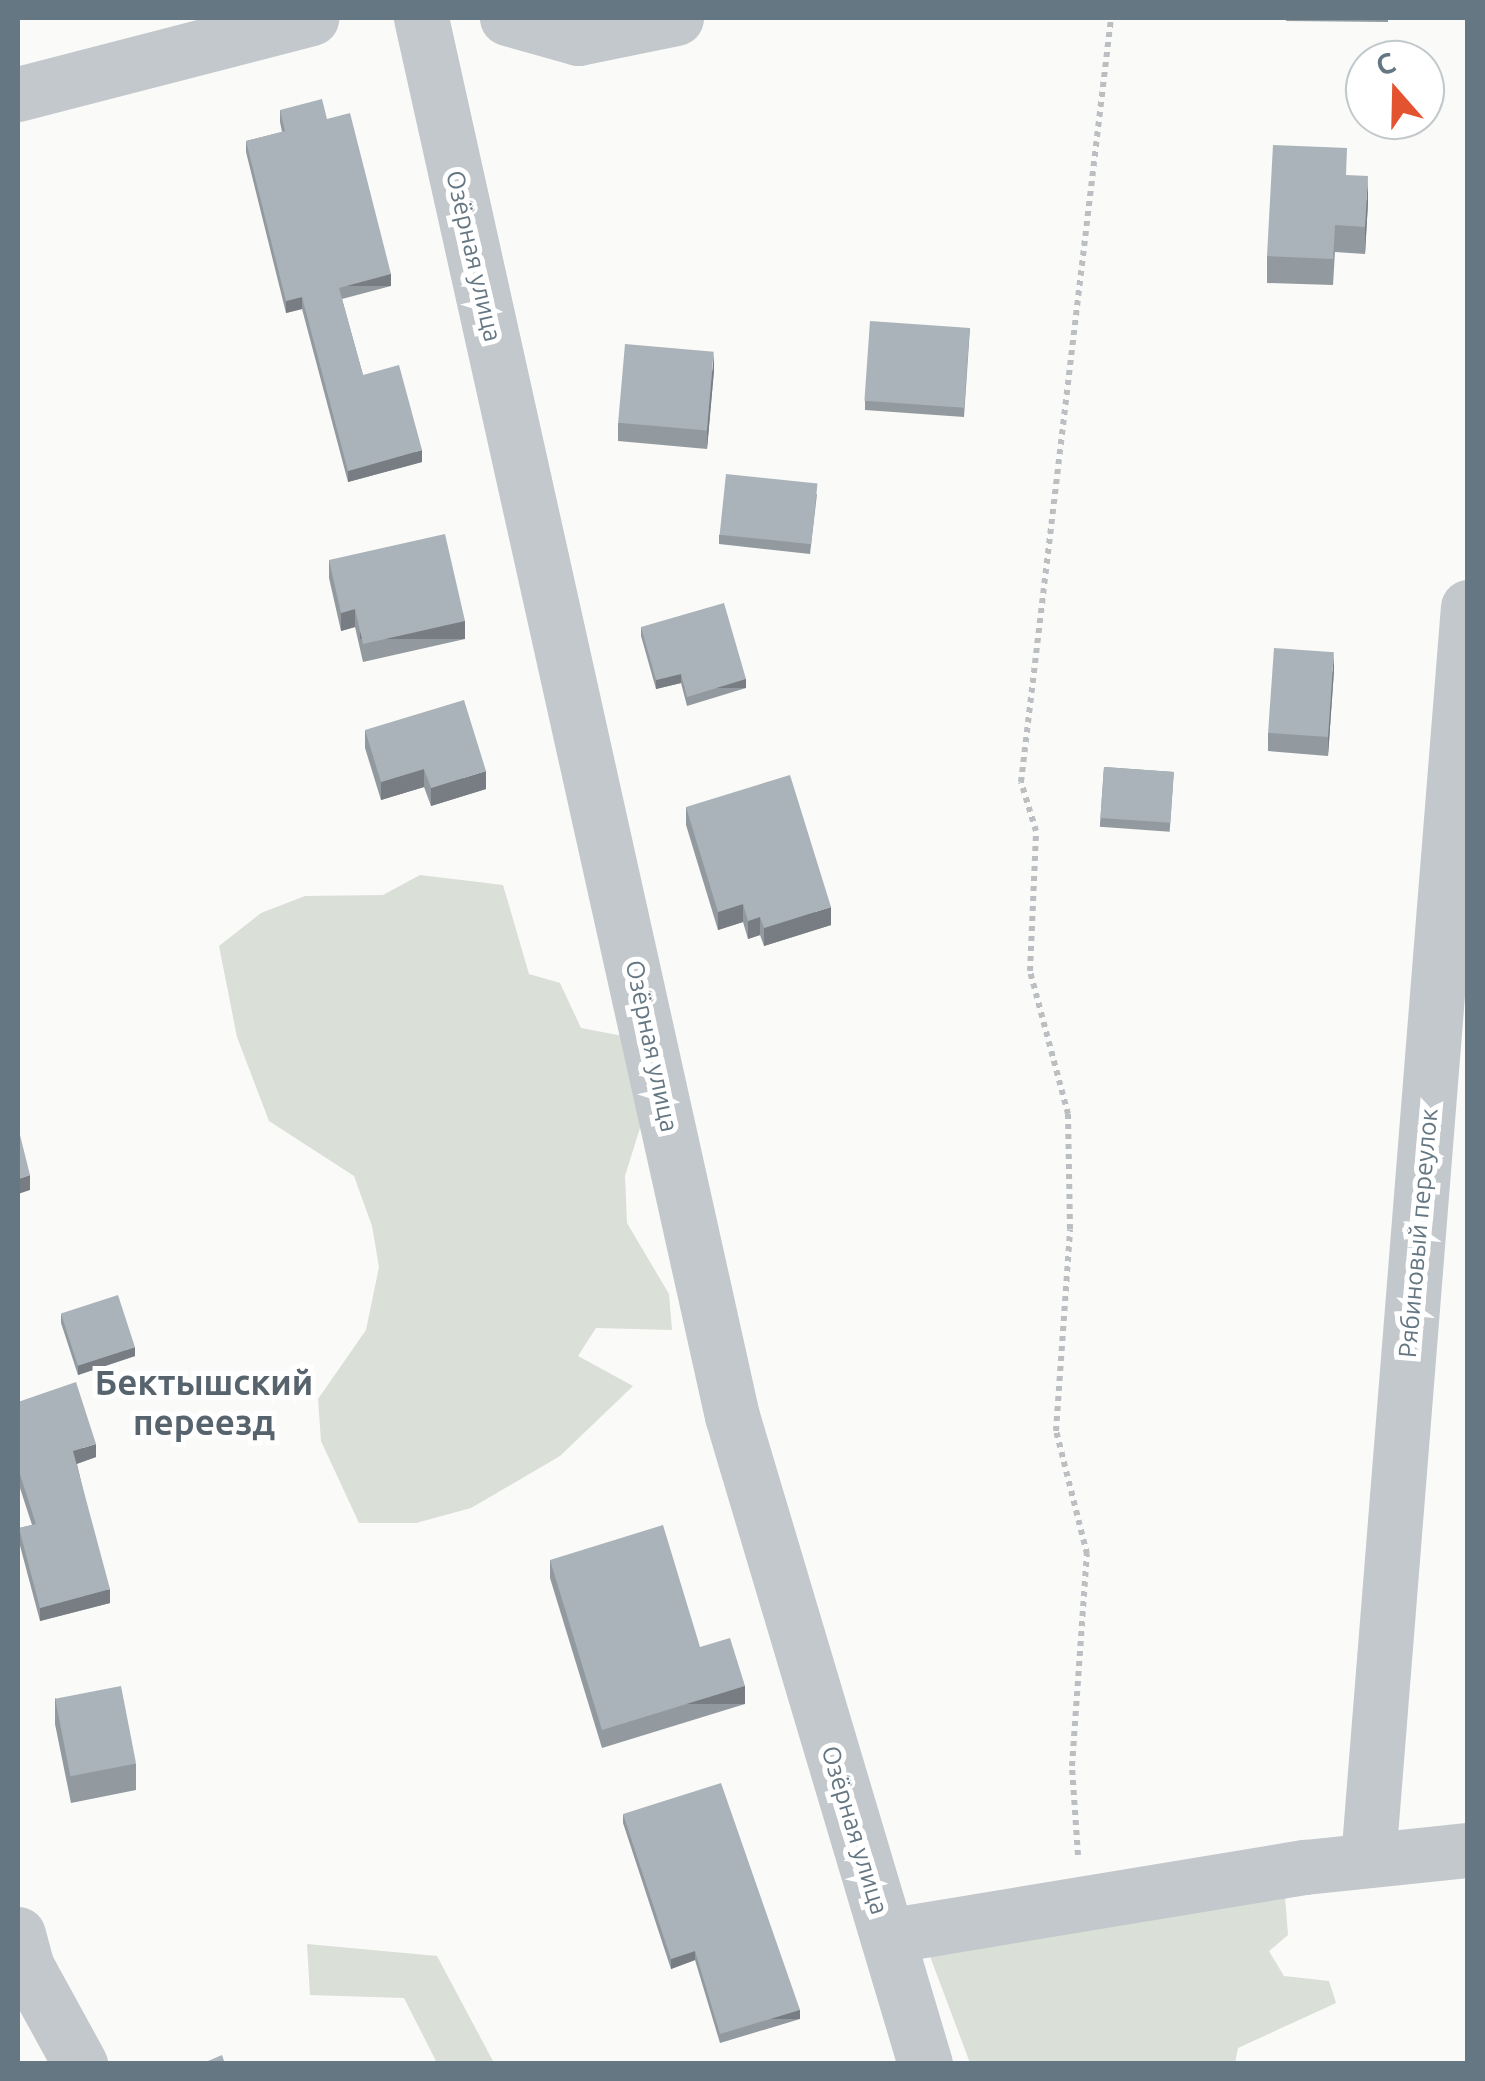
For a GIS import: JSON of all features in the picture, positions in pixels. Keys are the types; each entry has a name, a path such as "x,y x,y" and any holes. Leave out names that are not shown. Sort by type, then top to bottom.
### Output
{"street":[{"path":"18,94 312,18"},
{"name":"Озёрная улица","path":"421,18 732,1416 925,2064"},
{"path":"506,18 578,38 676,18"},
{"name":"Рябиновый переулок","path":"1368,1860 1468,607"},
{"path":"886,1936 1082,1901 1368,1860 1468,1850"},
{"path":"18,1934 28,1966 80,2064"}],"path":[{"path":"1082,1901 1072,1766 1086,1554 1056,1431 1070,1229 1068,1114 1030,971 1036,832 1021,782 1112,18"}],"shaded area":[{"path":"420,875 503,885 529,974 560,983 581,1028 623,1036 645,1112 625,1176 627,1223 669,1294 672,1330 596,1328 578,1356 633,1386 560,1456 471,1508 416,1523 359,1523 321,1441 318,1399 366,1330 379,1267 372,1226 354,1176 269,1121 237,1037 219,946 261,913 305,896 383,895"},
{"path":"1284,1884 1288,1935 1269,1951 1284,1976 1329,1981 1336,2003 1238,2048 1235,2063 970,2063 928,1951"},
{"path":"307,1944 437,1956 494,2063 437,2063 404,1998 310,1995"}],"building":[{"path":"322,99 327,119 350,113 391,274 339,288 363,375 399,365 422,450 348,471 302,297 286,301 246,141 285,131 280,110"},
{"path":"1273,145 1347,148 1346,175 1368,176 1365,227 1335,225 1333,259 1267,256"},
{"path":"870,321 970,328 964,408 864,401"},
{"path":"625,344 714,352 707,430 618,423"},
{"path":"726,474 817,484 811,544 720,535"},
{"path":"445,534 465,621 363,644 355,609 341,613 329,560"},
{"path":"724,603 746,679 687,697 681,674 656,680 641,627"},
{"path":"1274,648 1334,652 1328,737 1268,733"},
{"path":"464,700 486,771 431,788 424,769 381,782 365,730"},
{"path":"1104,767 1174,772 1170,823 1100,818"},
{"path":"790,775 831,907 764,928 760,917 748,921 743,904 718,912 686,807"},
{"path":"18,1127 30,1175 18,1179"},
{"path":"118,1295 135,1347 78,1366 61,1314"},
{"path":"76,1382 96,1444 73,1451 110,1589 40,1608 19,1528 36,1524 18,1468 18,1402"},
{"path":"663,1525 700,1647 730,1638 745,1686 602,1730 550,1560"},
{"path":"121,1686 136,1764 70,1776 55,1699"},
{"path":"721,1783 800,2010 720,2034 695,1951 671,1959 623,1814"},
{"path":"222,2055 225,2064 201,2064"}],"district":[{"name":"Бектышский переезд","path":"204,1402"}]}
